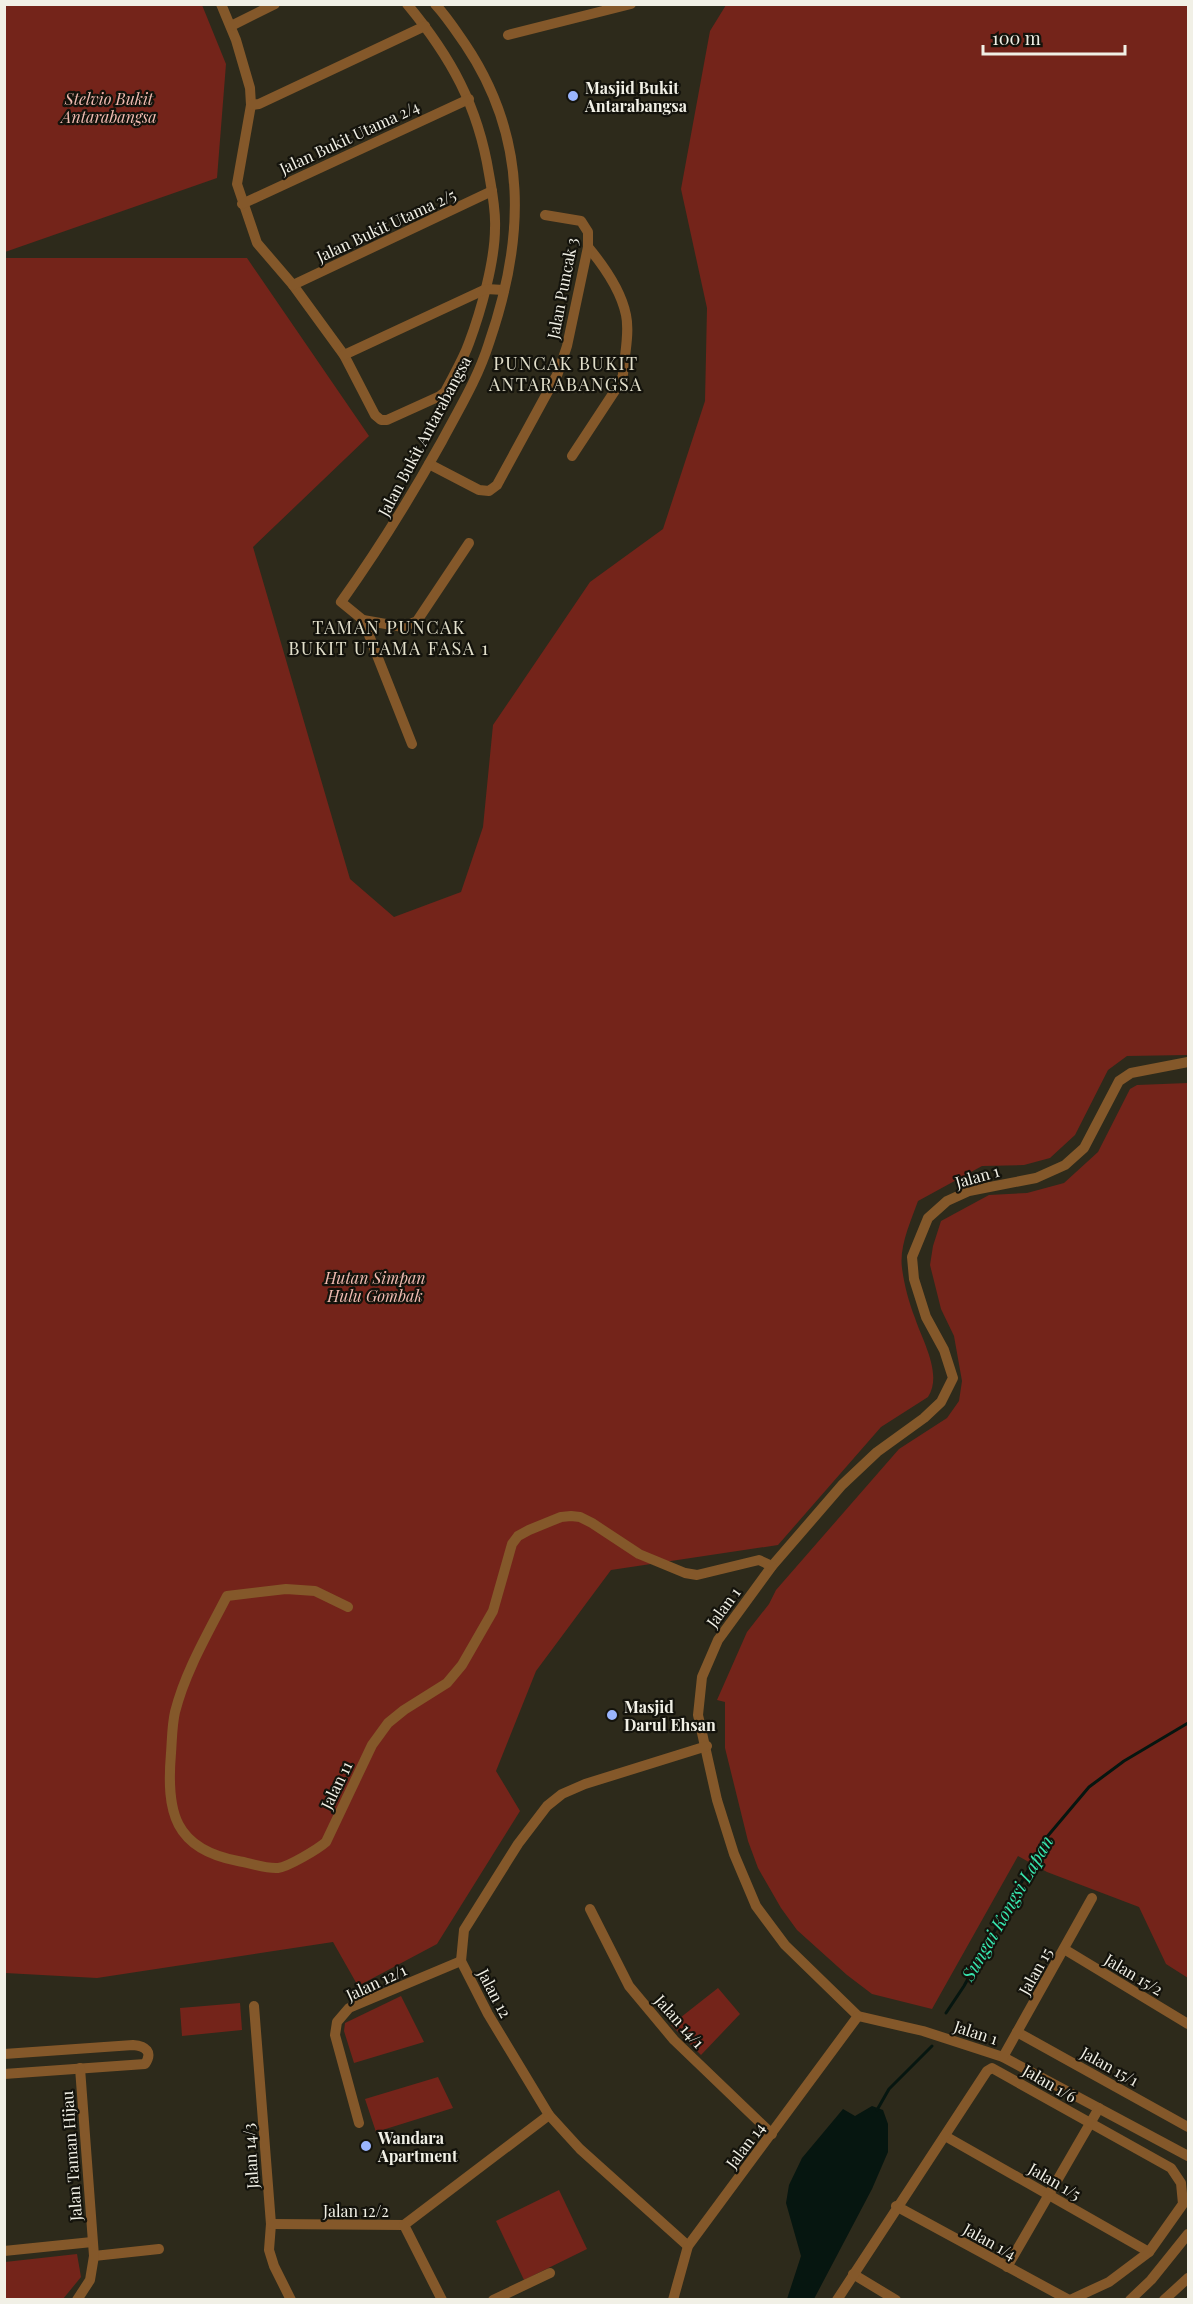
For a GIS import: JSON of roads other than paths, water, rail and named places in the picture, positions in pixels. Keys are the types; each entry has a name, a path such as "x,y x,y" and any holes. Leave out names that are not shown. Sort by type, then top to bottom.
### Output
{"street":[{"path":"221,4 245,66 250,88 251,105 237,184 242,204 257,243 293,285 344,355 375,415 381,420 387,420 445,392 468,344 486,289 495,229 492,191 484,144 469,99 449,60 407,4"},
{"path":"231,26 275,4"},
{"name":"Jalan Bukit Antarabangsa","path":"363,620 341,602 398,519 473,382 489,344 504,290 517,213 513,163 505,129 491,88 451,23 435,4"},
{"path":"508,35 631,4"},
{"path":"251,105 259,104 425,26"},
{"name":"Jalan Bukit Utama 2/4","path":"242,204 469,99"},
{"name":"Jalan Bukit Utama 2/5","path":"293,285 492,191"},
{"name":"Jalan Puncak 3","path":"429,464 479,490 489,491 497,485 558,373 567,346 588,247 588,232 581,221 545,215"},
{"path":"572,456 620,383 626,328 626,315 605,267 588,247"},
{"path":"344,355 486,289 504,290"},
{"path":"363,620 402,627 417,621 469,543"},
{"path":"363,620 412,744"},
{"name":"Jalan 1","path":"1188,1062 1131,1072 1119,1081 1084,1148 1065,1164 1036,1178 969,1191 946,1201 928,1218 912,1257 914,1279 926,1317 944,1350 953,1378 941,1402 924,1418 877,1452 842,1485 772,1566 718,1640 702,1677 698,1715 707,1746 717,1800 734,1854 756,1906 785,1945 858,2016 912,2028 1003,2057 1188,2156"},
{"name":"Jalan 11","path":"348,1607 315,1591 286,1589 227,1596 186,1679 174,1714 170,1769 172,1811 181,1830 196,1847 219,1857 279,1868 316,1851 326,1842 372,1745 388,1723 447,1683 462,1665 493,1611 512,1544 518,1536 529,1530 561,1517 580,1517 639,1554 686,1573 697,1575 759,1560 772,1566"},
{"name":"Jalan 12","path":"688,2246 580,2149 549,2115 488,2014 461,1961 464,1930 518,1844 547,1806 562,1794 585,1784 707,1746"},
{"name":"Jalan 15","path":"1003,2057 1092,1899"},
{"name":"Jalan 14/1","path":"590,1909 629,1986 674,2040 772,2134"},
{"name":"Jalan 15/2","path":"1064,1949 1188,2024"},
{"name":"Jalan 12/1","path":"359,2123 334,2035 337,2022 349,2008 461,1961"},
{"name":"Jalan 14/3","path":"254,2006 271,2224 269,2250 274,2266 291,2300"},
{"name":"Jalan 14","path":"673,2300 688,2246 858,2016"},
{"name":"Jalan 15/1","path":"1017,2032 1188,2127"},
{"name":"Jalan Taman Hijau","path":"4,2054 133,2045 146,2048 149,2052 149,2058 145,2064 4,2074"},
{"name":"Jalan Taman Hijau","path":"77,2300 90,2280 94,2256 80,2068"},
{"name":"Jalan 1/6","path":"837,2300 896,2206 987,2071 992,2068 1171,2168 1181,2183 1183,2204 1149,2252 1109,2282 1070,2300"},
{"path":"1007,2267 1099,2108"},
{"name":"Jalan 12/2","path":"271,2224 404,2225 549,2115"},
{"name":"Jalan 1/5","path":"945,2136 1149,2252"},
{"name":"Jalan 1/4","path":"896,2206 1070,2300"},
{"path":"404,2225 442,2300"},
{"path":"1130,2300 1151,2280 1188,2234"},
{"name":"Jalan Taman Hijau","path":"5,2250 92,2242"},
{"path":"94,2256 159,2249"},
{"path":"493,2300 550,2273"},
{"path":"853,2274 896,2300"},
{"path":"1164,2300 1188,2278"}],"waterway":[{"name":"Sungai Kongsi Lapan","path":"946,2013 964,1986 1046,1838 1089,1787 1124,1761 1188,1723"},
{"name":"Sungai Kongsi Lapan","path":"877,2110 889,2089 932,2046"}],"place":[{"name":"Masjid Bukit Antarabangsa","path":"573,96"},
{"name":"Masjid Darul Ehsan","path":"612,1715"},
{"name":"Wandara Apartment","path":"366,2146"}],"district":[{"name":"PUNCAK BUKIT ANTARABANGSA","path":"566,373"},
{"name":"TAMAN PUNCAK BUKIT UTAMA FASA 1","path":"389,637"}],"park label":[{"name":"Stelvio Bukit Antarabangsa","path":"109,107"},
{"name":"Hutan Simpan Hulu Gombak","path":"375,1286"}]}
